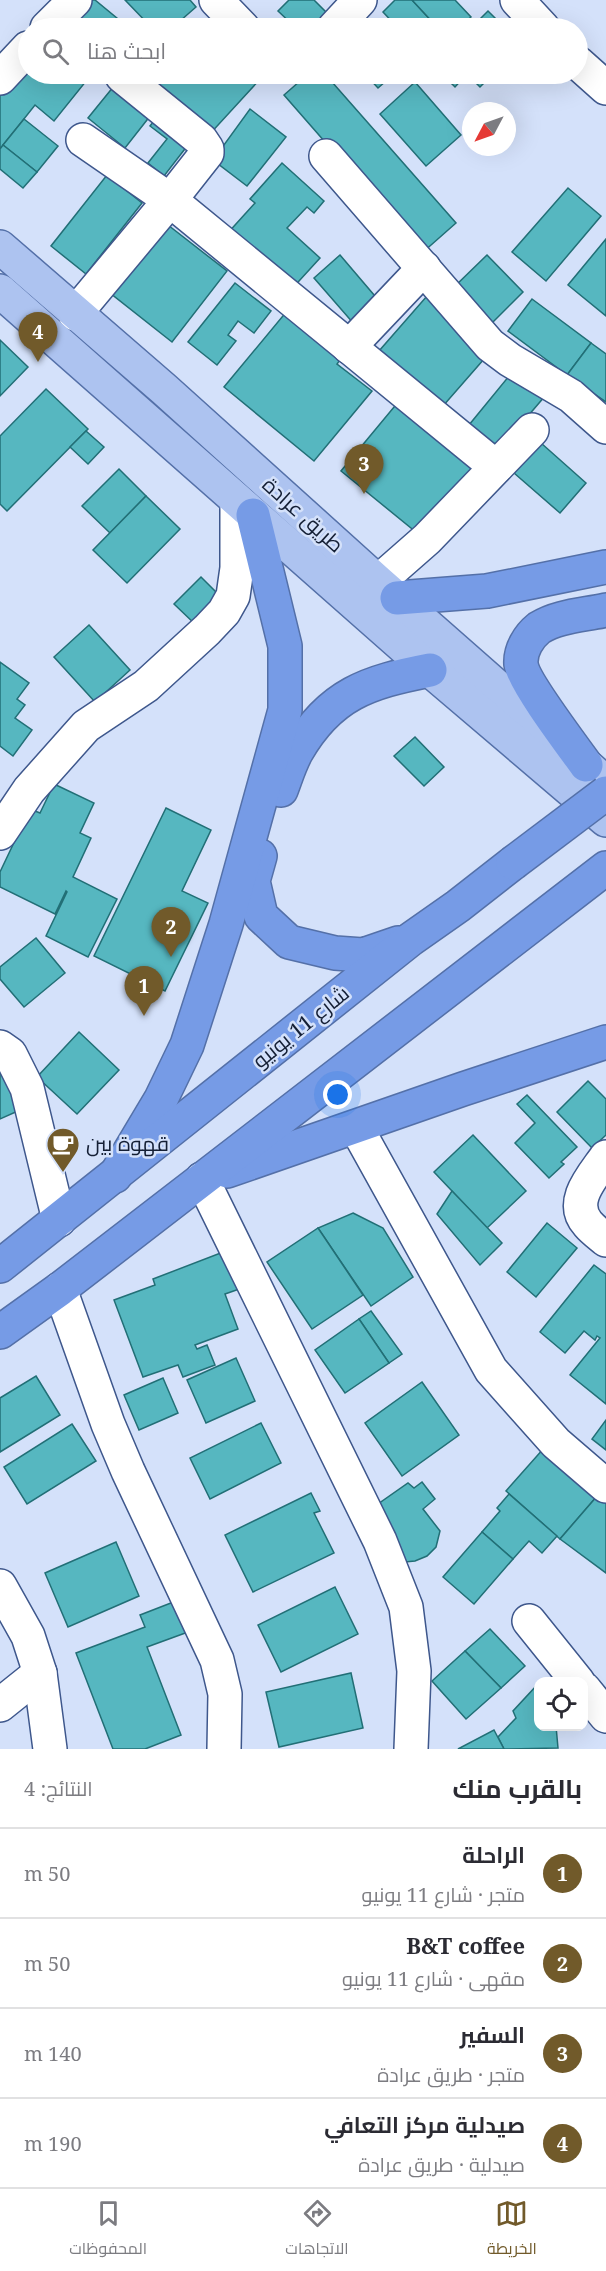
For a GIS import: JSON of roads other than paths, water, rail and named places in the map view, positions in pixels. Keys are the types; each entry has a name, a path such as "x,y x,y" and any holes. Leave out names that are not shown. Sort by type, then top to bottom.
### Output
{"highway":[{"path":"115,1176 161,1099 187,1045 226,924 285,710 285,646 245,508"},
{"path":"388,590 443,593 487,591 606,567"},
{"path":"596,774 532,687 521,664 525,646 531,634 541,627 557,620 606,610"},
{"path":"411,939 363,956 335,953 289,942 261,916 253,881 281,790 296,753 320,717 352,692 387,678 430,670"},
{"name":"شارع 11 يونيو","path":"1,1264 115,1176 411,939 606,793"},
{"path":"0,1332 60,1289 606,868"},
{"path":"202,1179 606,1042"}],"main road":[{"name":"طريق عرادة","path":"0,246 596,774"},
{"name":"طريق عرادة","path":"0,291 430,670 606,820"}],"street":[{"path":"57,18 75,0"},
{"path":"216,0 233,18"},
{"path":"343,18 360,0"},
{"path":"517,0 534,18"},
{"path":"0,78 18,59"},
{"path":"588,72 606,88"},
{"path":"75,314 207,153 201,140 132,84"},
{"path":"83,140 170,200 496,467"},
{"path":"326,156 490,345 510,360 571,396 606,427"},
{"path":"349,347 424,268"},
{"path":"388,590 427,539 532,430"},
{"path":"0,833 29,790 86,726 146,686 224,612 233,596 245,508"},
{"path":"0,1047 10,1054 27,1088 58,1220"},
{"path":"356,1127 491,1370 556,1443 606,1486"},
{"path":"606,1157 582,1194 581,1210 586,1223 606,1240"},
{"path":"202,1179 380,1541 406,1607 414,1671 411,1749"},
{"path":"60,1289 108,1424 217,1660 225,1694 224,1749"},
{"path":"0,1586 28,1636 40,1673 50,1749"},
{"path":"529,1622 574,1677"},
{"path":"0,1705 40,1673"},
{"path":"588,1694 606,1716"}],"place":[{"name":"صيدلية مركز التعافي","path":"38,362"},
{"name":"السفير","path":"364,494"},
{"name":"B&T coffee","path":"171,957"},
{"name":"الراحلة","path":"144,1016"},
{"name":"قهوة بين","path":"63,1173"}]}
